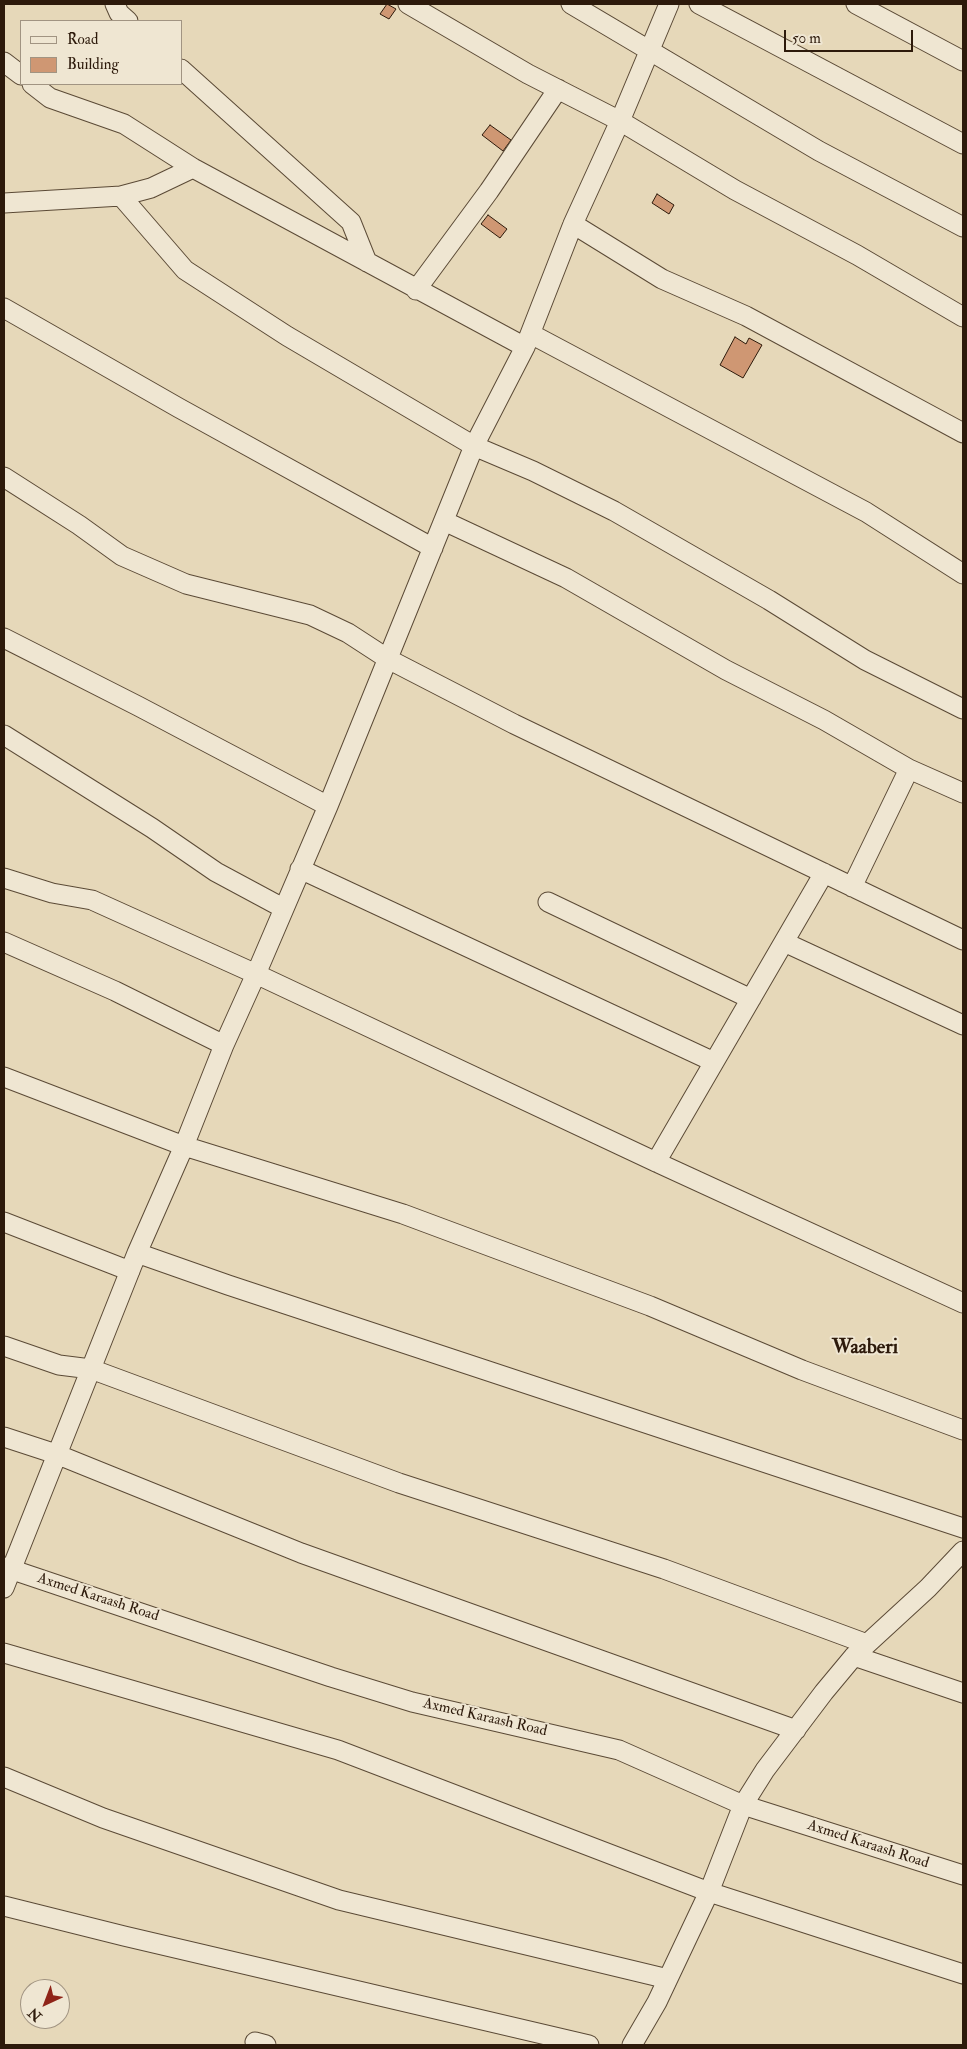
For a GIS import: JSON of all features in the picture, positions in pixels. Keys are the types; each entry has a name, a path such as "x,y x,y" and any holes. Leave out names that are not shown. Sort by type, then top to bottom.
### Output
{"street":[{"path":"114,4 119,13 127,20"},
{"path":"408,4 558,89 620,121 735,190 857,255 963,317"},
{"path":"570,4 818,151 963,227"},
{"path":"4,1588 7,1568 56,1454 137,1253 184,1146 224,1045 328,806 474,446 528,340 573,224 620,121 668,4"},
{"path":"699,4 963,144"},
{"path":"856,4 963,61"},
{"path":"4,62 20,74"},
{"path":"182,70 351,222 367,262"},
{"path":"33,85 50,98 124,124 194,168 416,290 528,340 866,512 963,574"},
{"path":"416,290 489,190 558,89"},
{"path":"4,203 121,196 151,188 194,168"},
{"path":"121,196 185,270 287,336 474,446 533,471 614,511 769,600 865,660 963,710"},
{"path":"573,224 662,279 746,316 963,433"},
{"path":"4,308 179,408 433,548"},
{"path":"4,477 21,486 122,556 186,584 310,614 348,633 388,659 523,729 963,940"},
{"path":"444,521 566,578 726,670 824,720 909,769 963,793"},
{"path":"4,638 328,806"},
{"path":"4,735 152,828 216,872 283,908"},
{"path":"852,887 909,769"},
{"path":"300,869 714,1062"},
{"path":"656,1162 824,873"},
{"path":"4,878 52,893 92,900 256,974 656,1162 963,1303"},
{"path":"548,902 751,999"},
{"path":"4,942 116,991 224,1045"},
{"path":"784,942 963,1025"},
{"path":"4,1078 184,1146 403,1214 650,1306 802,1370 963,1430"},
{"path":"4,1222 130,1271"},
{"path":"137,1253 228,1285 963,1528"},
{"path":"4,1346 59,1365 91,1369 399,1483 664,1568 963,1693"},
{"path":"4,1437 56,1454 301,1553 796,1730"},
{"path":"632,2045 657,2002 709,1892 743,1805 765,1770 824,1692 860,1650 928,1588 963,1551"},
{"name":"Axmed Karaash Road","path":"7,1568 331,1677 412,1702 619,1750 743,1805 963,1875"},
{"path":"4,1653 338,1750 709,1892 963,1974"},
{"path":"4,1777 103,1818 339,1900 668,1980"},
{"path":"4,1906 589,2045"}],"building":[{"path":"387,4 396,9 389,19 380,14"},
{"path":"490,125 511,140 503,151 482,135"},
{"path":"657,194 674,205 669,214 652,203"},
{"path":"488,215 507,229 500,238 481,224"},
{"path":"735,337 746,344 749,338 762,345 743,378 720,365"}],"district":[{"name":"Waaberi","path":"865,1349"}]}
